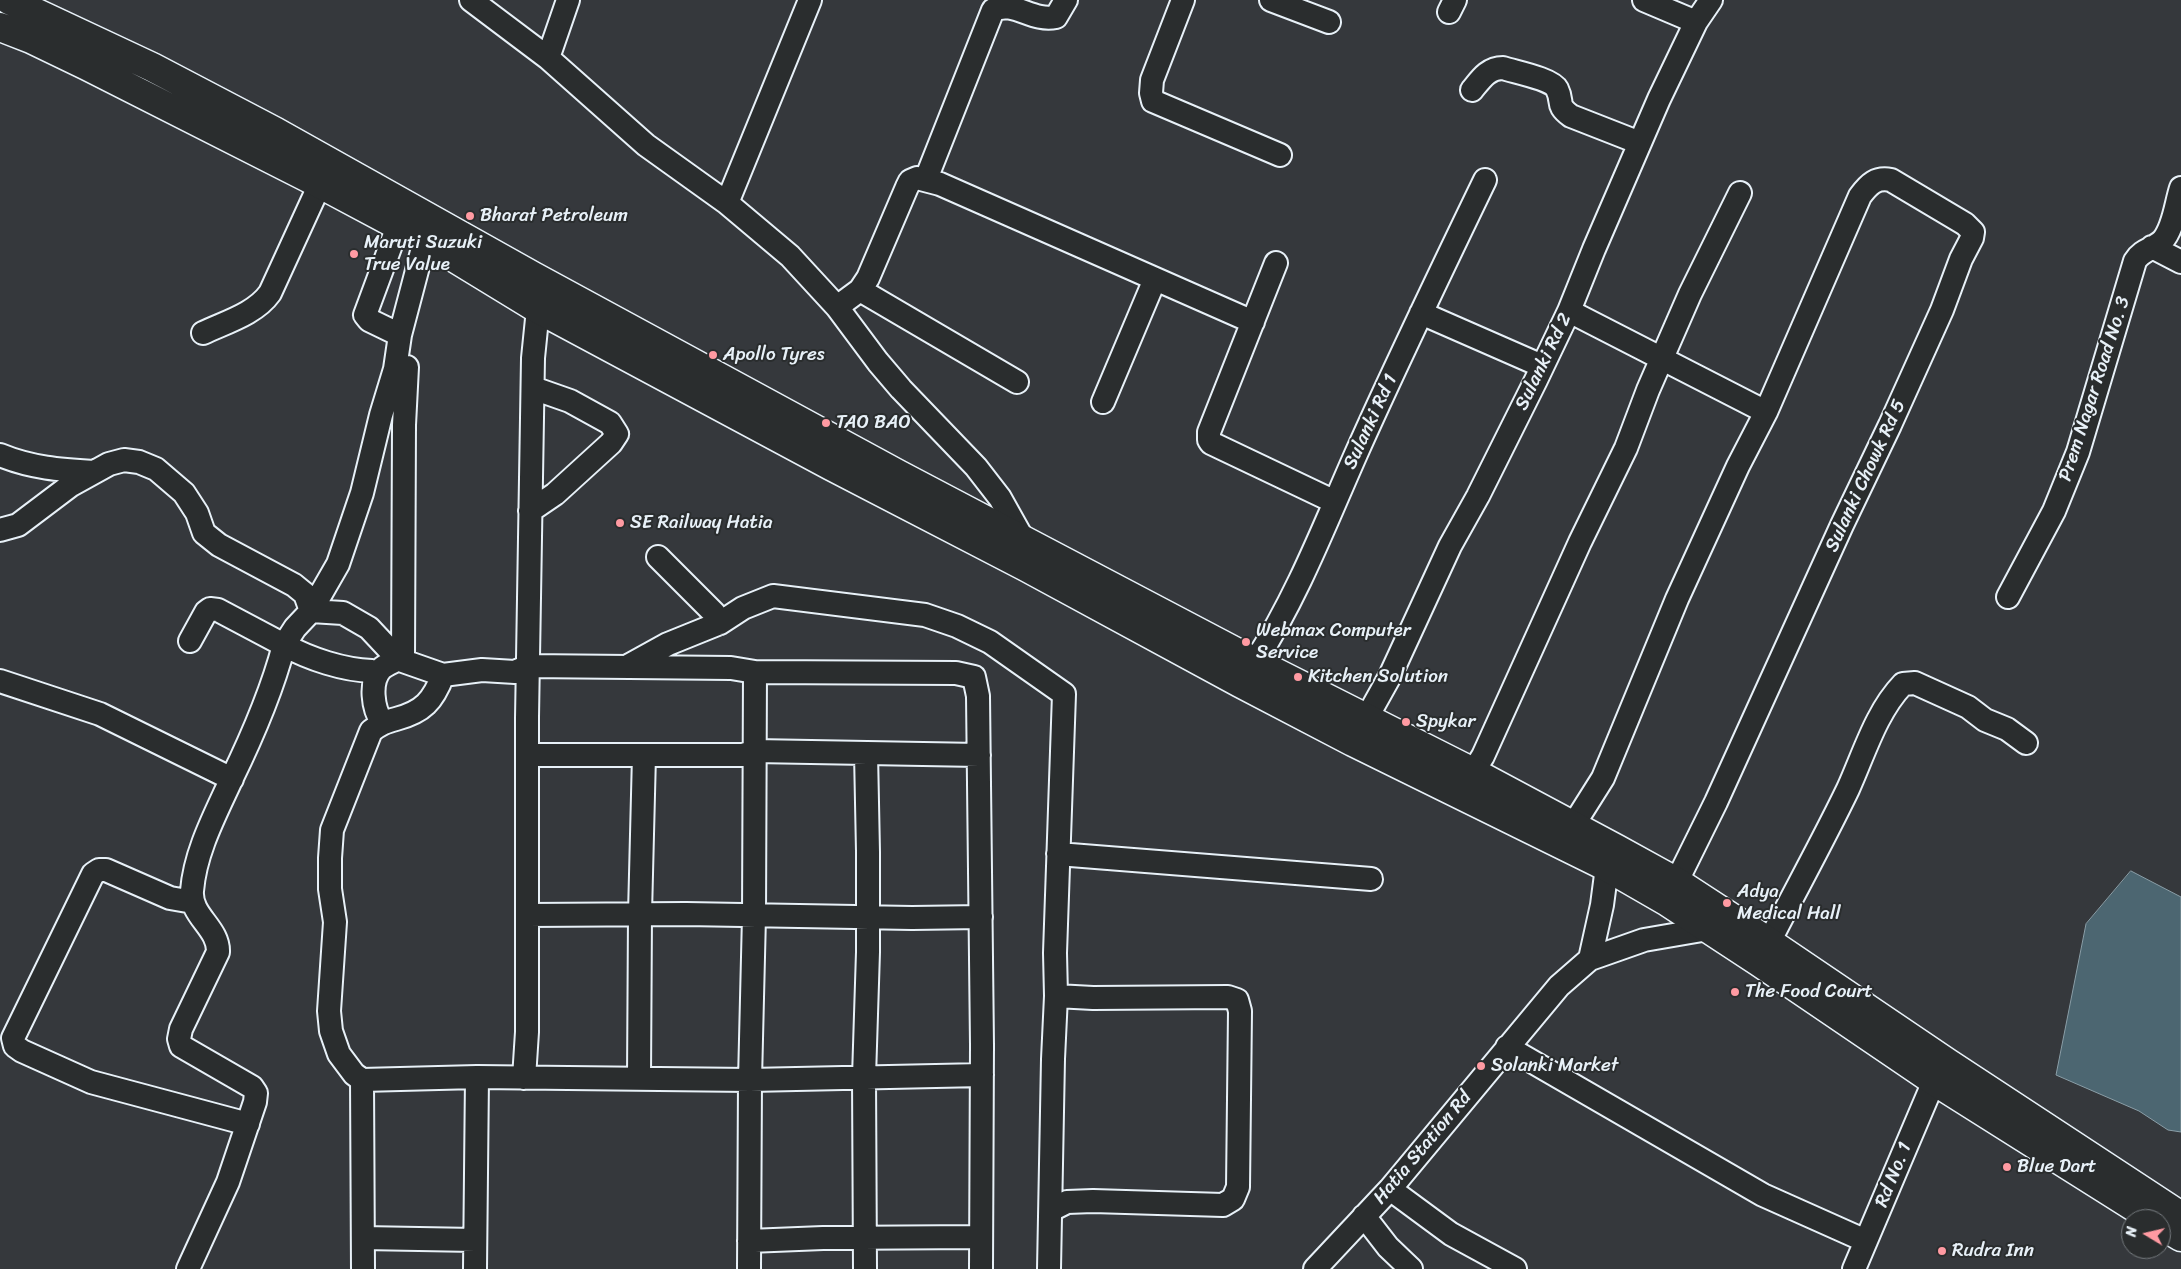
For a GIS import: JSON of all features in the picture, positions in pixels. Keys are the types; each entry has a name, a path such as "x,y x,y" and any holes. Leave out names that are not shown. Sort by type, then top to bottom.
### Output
{"main road":[{"path":"9,0 46,7 152,67 276,132 544,298 822,462 1026,566 1275,702 1353,742 1612,858 1672,892 1764,952 1948,1063 2181,1216"},
{"path":"0,27 71,58 320,184 425,240 544,298 1024,541 1255,662 1574,824 1612,858"},
{"path":"1764,952 1934,1081 2136,1209"}],"street":[{"path":"471,0 548,58 646,145 727,203 790,256 837,307 878,362 901,389 976,467 1000,498 1024,541"},
{"path":"548,58 568,0"},
{"path":"727,203 810,0"},
{"path":"926,179 993,10 999,4 1008,2 1049,19 1056,17 1066,0"},
{"path":"1183,0 1152,80 1151,93 1153,101 1280,155"},
{"path":"1272,0 1329,22"},
{"path":"1644,0 1684,12"},
{"name":"Sulanki Rd 2","path":"1366,719 1390,676 1450,546 1478,496 1569,311 1640,142 1684,12 1710,0"},
{"path":"1472,90 1490,70 1495,68 1502,68 1549,82 1556,88 1562,109 1571,116 1640,142"},
{"path":"837,307 860,290 875,263 910,181 917,178 926,179 1253,322"},
{"name":"Sulanki Chowk Rd 5","path":"1672,892 1716,802 1890,425 1942,310 1973,232 1965,224 1901,186 1882,179 1868,185 1860,196 1834,259 1784,366 1766,412"},
{"name":"Sulanki Rd 1","path":"1255,662 1314,553 1335,502 1421,313 1485,180"},
{"path":"203,333 256,308 264,302 270,293 320,184"},
{"name":"Prem Nagar Road No. 3","path":"2008,597 2054,511 2078,452 2135,260 2138,255 2161,242 2167,234 2181,188"},
{"path":"1473,772 1483,756 1580,542 1626,448 1648,390 1690,294 1740,193"},
{"path":"398,226 365,315 369,320 400,335"},
{"path":"188,1269 225,1189 248,1124 256,1093 252,1087 181,1046 179,1039 181,1029 218,952 216,938 196,910 193,902 192,892 203,840 232,779 279,666 284,645 295,628 311,611 338,564 348,538 395,369 400,335 425,240"},
{"path":"2152,247 2181,262"},
{"path":"1276,263 1209,432 1209,440 1211,443 1335,502"},
{"path":"1103,402 1155,279"},
{"path":"860,290 1017,382"},
{"path":"524,1078 527,1032 527,755 533,388 534,358 544,298"},
{"path":"1569,311 1766,412 1738,466 1681,590 1603,778 1574,824"},
{"path":"1421,313 1542,366"},
{"path":"400,660 404,425 407,367"},
{"path":"530,511 555,494 611,443 616,434 610,423 596,415 570,401 533,388"},
{"path":"0,455 19,463 50,469 94,472"},
{"path":"0,530 18,525 71,485 109,464 124,460 139,462 156,469 184,493 197,513 204,533 219,545 294,585 305,594 311,611"},
{"path":"658,557 714,613 720,623"},
{"path":"626,666 668,644 720,623 743,608 774,596 926,615 957,626 990,642 1064,694 1055,953 1056,996 1053,1059 1052,1210 1049,1269"},
{"path":"190,640 206,612 218,610 284,645 318,659 351,669 372,671 376,713 382,722"},
{"path":"311,611 343,612 369,628 400,660 443,675 482,670 515,672 528,666 626,666 731,668 755,672 956,673 974,678 978,696 981,917 981,1269"},
{"path":"374,680 381,668 400,660"},
{"path":"749,1269 755,672"},
{"path":"443,675 437,690 426,705 413,714 382,722 371,731 332,830 330,889 334,922 328,1011 330,1032 339,1054 354,1074 362,1080 477,1077 750,1080 982,1075"},
{"path":"0,681 100,714 232,779"},
{"path":"1764,952 1844,797 1868,741 1888,703 1902,684 1915,683 1968,708 1985,720 2007,729 2026,743"},
{"path":"527,755 743,755 755,751 979,755"},
{"path":"865,1269 866,754"},
{"path":"640,1078 640,914 644,755"},
{"path":"1058,854 1371,879"},
{"path":"1590,959 1612,858"},
{"path":"193,902 170,898 106,870 99,870 93,874 13,1038 15,1046 22,1051 76,1077 248,1124"},
{"path":"527,915 640,914 867,918 981,917"},
{"path":"1590,959 1644,940 1715,920"},
{"name":"Hatia Station Rd","path":"1314,1269 1390,1189 1559,986 1590,959"},
{"path":"1052,1210 1067,1202 1093,1201 1223,1205 1233,1198 1238,1187 1240,1099 1240,1011 1237,1000 1228,997 1093,998 1056,996"},
{"path":"1507,1047 1763,1196 1866,1241"},
{"path":"475,1269 477,1077"},
{"path":"362,1080 363,1269"},
{"name":"Rd No. 1","path":"1854,1269 1934,1081"},
{"path":"1390,1189 1451,1234 1515,1269"},
{"path":"1364,1216 1388,1247 1411,1269"},
{"path":"749,1241 980,1237"},
{"path":"363,1238 475,1240"}],"water":[{"path":"2131,871 2181,897 2181,1132 2168,1130 2139,1111 2056,1075 2086,924"}],"place":[{"name":"Bharat Petroleum","path":"470,216"},
{"name":"Maruti Suzuki True Value","path":"354,254"},
{"name":"Apollo Tyres","path":"713,355"},
{"name":"TAO BAO","path":"826,423"},
{"name":"SE Railway Hatia","path":"620,523"},
{"name":"Webmax Computer Service","path":"1246,642"},
{"name":"Kitchen Solution","path":"1298,677"},
{"name":"Spykar","path":"1406,722"},
{"name":"Adya Medical Hall","path":"1727,903"},
{"name":"The Food Court","path":"1735,992"},
{"name":"Solanki Market","path":"1481,1066"},
{"name":"Blue Dart","path":"2007,1167"},
{"name":"Rudra Inn","path":"1942,1251"}]}
